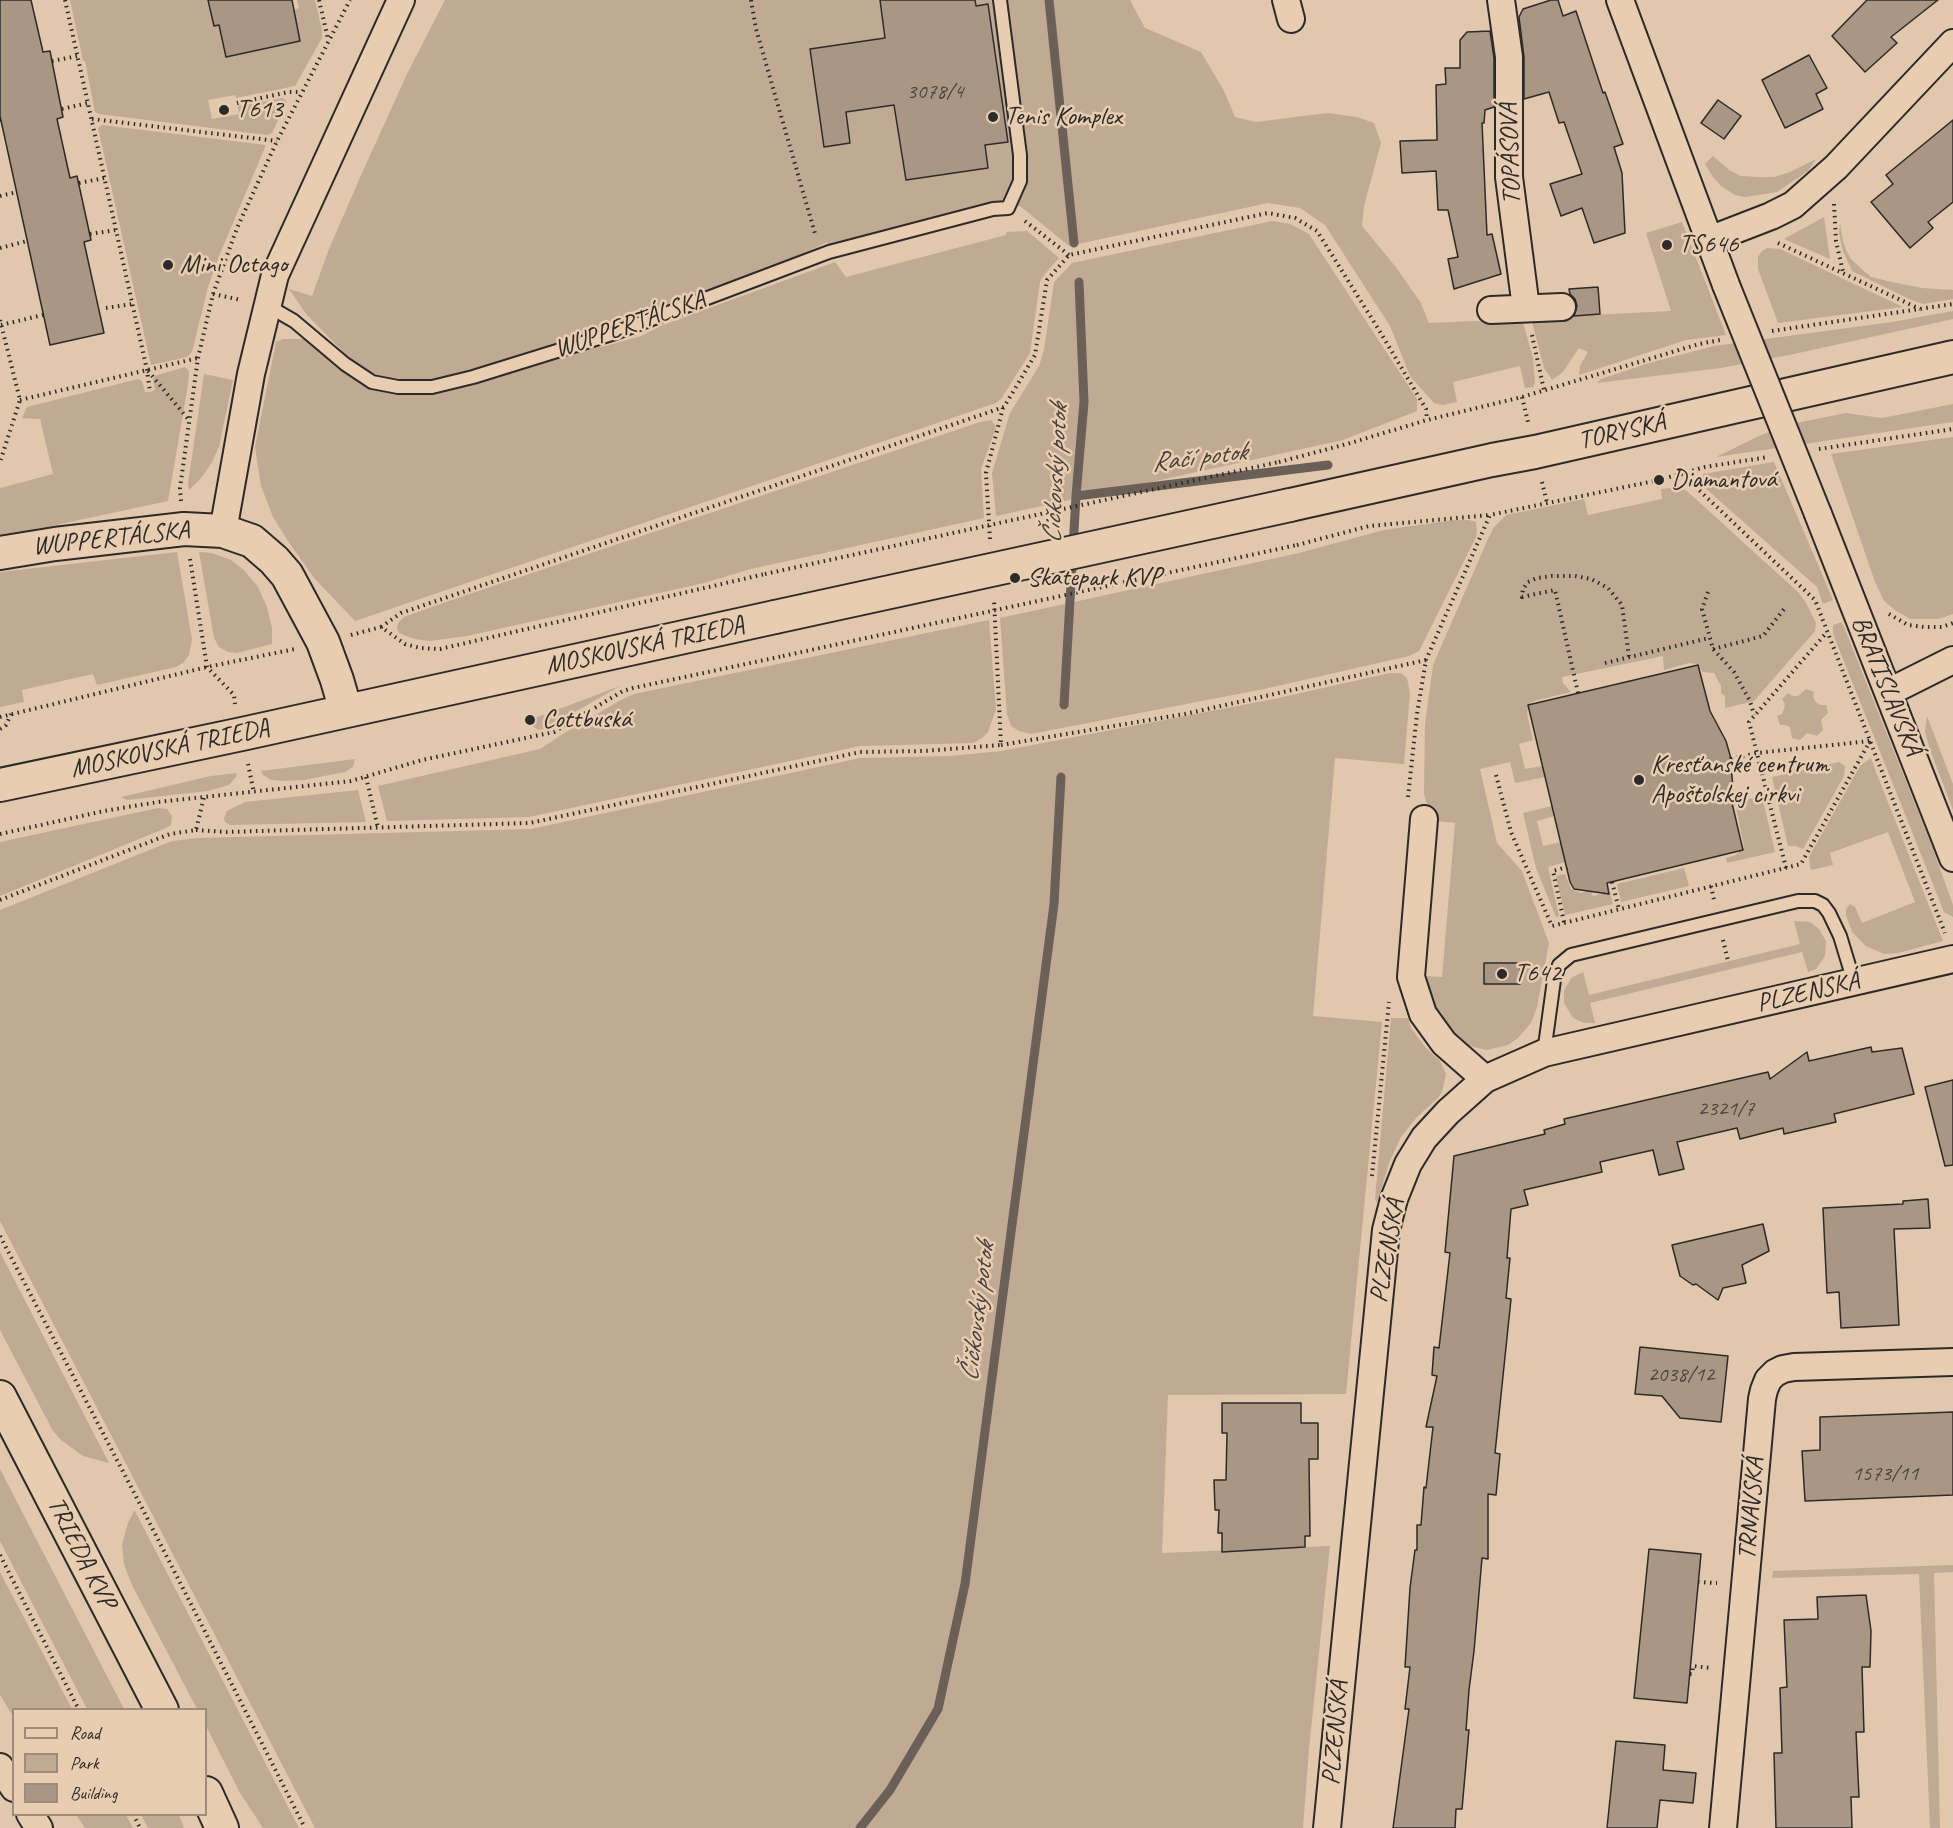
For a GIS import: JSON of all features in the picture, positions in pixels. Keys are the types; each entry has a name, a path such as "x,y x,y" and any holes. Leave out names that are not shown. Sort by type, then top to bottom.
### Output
{"street":[{"name":"WUPPERTÁLSKA","path":"223,531 251,374 275,275 401,0"},
{"name":"TOPÁSOVÁ","path":"1501,0 1509,57 1509,177 1526,308"},
{"name":"BRATISLAVSKÁ","path":"1620,0 1708,240 1953,858"},
{"path":"1708,240 1793,205 1836,167 1953,43"},
{"path":"1491,310 1562,307"},
{"name":"TORYSKÁ","path":"1290,505 1953,357"},
{"name":"MOSKOVSKÁ TRIEDA","path":"0,785 1290,505"},
{"name":"WUPPERTÁLSKA","path":"0,553 163,530 223,531 252,541 264,550 287,575 323,642 346,711"},
{"path":"1889,692 1953,660"},
{"path":"1424,819 1411,977 1423,1014 1444,1043 1485,1079"},
{"name":"PLZENSKÁ","path":"1327,1828 1386,1230 1394,1199 1408,1164 1424,1138 1485,1079 1544,1053 1953,959"},
{"name":"TRNAVSKÁ","path":"1723,1828 1762,1399 1768,1380 1783,1369 1794,1367 1953,1362"},
{"name":"TRIEDA KVP","path":"0,1397 161,1708"},
{"path":"0,1767 12,1785"},
{"path":"207,1796 222,1828"}],"lane":[{"path":"1000,0 1020,155 1020,181 1008,208"},
{"name":"WUPPERTÁLSKA","path":"268,306 294,321 345,364 372,382 398,387 432,387 473,377 615,333 822,255 921,226 993,209 1008,208"},
{"path":"1544,1053 1554,980 1559,965 1571,955 1798,901 1815,901 1823,905 1829,913 1840,936 1854,982"}],"path":[{"path":"65,0 150,392"},
{"path":"319,0 328,39"},
{"path":"751,0 756,29 822,255"},
{"path":"52,61 78,56"},
{"path":"237,103 289,92 301,92"},
{"path":"62,109 88,103"},
{"path":"92,119 277,141"},
{"path":"1836,167 1834,217 1836,241 1843,272"},
{"path":"79,183 104,178"},
{"path":"0,196 17,192"},
{"path":"1008,208 1069,255"},
{"path":"986,473 1004,407 1035,355 1047,280 1069,255 1268,213 1295,218 1317,231 1426,409 1428,420"},
{"path":"90,234 116,230"},
{"path":"0,248 27,241"},
{"path":"1773,241 1921,309"},
{"path":"106,308 132,304"},
{"path":"1766,332 1953,304"},
{"path":"1526,308 1544,390"},
{"path":"0,462 20,400 1,322 43,315"},
{"path":"381,627 405,644 440,649 765,574 1279,462 1544,390 1699,344 1721,340"},
{"path":"20,400 198,358"},
{"path":"147,370 189,421"},
{"path":"0,717 381,627 401,613 1004,407"},
{"path":"1808,450 1953,429"},
{"path":"1547,503 1682,474 1712,465 1775,456"},
{"path":"1682,474 1815,600 1946,934"},
{"path":"0,834 104,810 351,781 422,760 554,732 633,688 1297,545 1369,526 1490,515"},
{"path":"1578,693 1555,590 1522,597 1523,589 1528,582 1552,576 1575,576 1591,579 1608,588 1622,605 1629,657"},
{"path":"1708,592 1702,609 1713,649 1734,672 1750,701 1754,716"},
{"path":"1713,649 1762,636 1784,609"},
{"path":"1883,610 1908,625 1942,627 1953,622"},
{"path":"995,625 1001,745"},
{"path":"1786,868 1749,722 1827,632"},
{"path":"1605,663 1709,638"},
{"path":"0,900 170,834 196,830 226,832 530,823 860,752 924,751 1001,745 1185,714 1426,660"},
{"path":"0,729 6,724 11,714"},
{"path":"1731,759 1757,753 1870,741"},
{"path":"1496,775 1511,832 1552,926 1801,864 1870,741"},
{"path":"366,777 378,828"},
{"path":"196,830 204,797"},
{"path":"1564,922 1553,871 1567,867"},
{"path":"1612,882 1619,909"},
{"path":"0,1236 305,1828"},
{"path":"0,1555 78,1708"},
{"path":"1698,1582 1719,1584"},
{"path":"1690,1674 1694,1666 1721,1669"}],"green space":[{"path":"70,0 208,0 214,26 219,25 226,57 300,41 294,10 299,8 297,0 315,0 322,38 295,86 236,98 235,95 208,100 212,119 239,114 238,106 283,98 287,102 272,133 267,135 99,114 95,112"},
{"path":"445,0 1130,0 1145,28 1201,52 1224,91 1235,117 1256,122 1327,113 1357,117 1374,123 1381,143 1364,206 1362,226 1395,266 1421,303 1429,323 1522,319 1533,358 1535,383 1533,387 1525,388 1520,366 1453,382 1457,402 1443,405 1434,403 1410,376 1390,326 1325,225 1300,208 1268,203 1069,246 1020,206 829,252 827,242 795,258 663,309 482,366 436,379 408,381 381,378 356,365 307,315 289,289 312,296 329,249 362,173 408,72"},
{"path":"102,125 266,145 219,256 208,287 192,352 187,357 151,365 98,128"},
{"path":"1713,156 1729,170 1741,176 1758,177 1774,177 1816,159 1808,171 1777,192 1745,197 1735,195 1721,186 1713,177 1705,164"},
{"path":"1824,217 1830,259 1784,239"},
{"path":"1272,221 1290,224 1309,234 1417,399 1417,411 1343,440 996,516 992,473 1010,413 1039,366 1044,350 1054,282 1072,263"},
{"path":"1682,222 1726,335 1686,340 1579,375 1580,366 1588,352 1579,348 1563,372 1552,380 1544,368 1531,318 1671,311 1646,233"},
{"path":"1840,222 1847,252 1851,259 1871,277 1922,288 1953,290 1953,299 1923,304 1852,271 1843,251 1839,233"},
{"path":"1027,231 1059,258 1040,282 1030,353 1001,399 996,403 355,621 315,579 288,541 273,517 261,486 255,447 276,342 283,339 308,341 364,385 385,392 407,395 441,392 579,350 606,346 641,336 663,325 835,262 846,277 1006,235 1006,232"},
{"path":"1767,248 1780,249 1903,307 1778,323 1758,269 1758,257"},
{"path":"1953,311 1953,319 1794,354 1721,368 1597,383 1601,379 1649,363 1714,346 1892,322"},
{"path":"185,367 189,371 188,385 168,501 0,537 0,488 53,474 40,419 22,418 27,407 138,379 142,381 145,392 150,392 155,390 154,376"},
{"path":"204,374 233,380 219,447 211,464 189,490 188,484"},
{"path":"1953,404 1953,422 1716,457 1761,435 1791,424 1846,413 1882,418"},
{"path":"991,420 996,427 981,469 984,518 751,569 704,583 467,636 430,641 414,639 399,633 397,628 398,623 404,617 443,603"},
{"path":"1953,437 1953,614 1938,619 1910,619 1884,601 1875,582 1831,454"},
{"path":"1774,462 1833,600 1823,604 1817,587 1704,487 1702,481 1703,474"},
{"path":"1680,487 1798,592 1816,623 1815,631 1754,701 1725,708 1725,696 1721,693 1721,686 1714,673 1703,672 1696,664 1689,663 1664,670 1663,656 1562,677 1563,683 1571,692 1529,704 1527,714 1533,740 1519,744 1525,769 1542,766 1545,777 1515,783 1510,762 1480,769 1497,843 1522,871 1549,943 1537,1007 1531,1023 1518,1038 1508,1045 1487,1050 1465,1045 1441,1024 1427,1000 1424,976 1442,977 1455,823 1437,821 1429,810 1424,794 1425,724 1433,665 1488,539 1494,527 1506,515 1584,499 1588,515 1662,499 1661,489"},
{"path":"1454,520 1476,522 1476,537 1419,651 1409,656 1264,689 1031,734 1011,726 1007,714 1000,618 1299,553 1384,530"},
{"path":"177,552 192,639 189,655 183,663 176,667 97,685 93,674 22,690 24,702 0,707 0,572"},
{"path":"199,552 212,553 231,560 244,570 258,587 267,607 272,628 272,644 237,653 228,652 219,647 214,638"},
{"path":"989,620 996,709 988,732 973,743 860,746 529,817 387,821 378,786 540,749 634,694"},
{"path":"1842,622 1933,849 1953,905 1953,917 1944,912 1833,634 1833,625"},
{"path":"1390,673 1401,673 1407,678 1410,693 1404,764 1335,758 1313,1016 1382,1022 1346,1394 1168,1395 1162,1553 1330,1546 1303,1828 315,1828 0,1221 0,910 172,841 199,838 531,829 860,758 950,756 1001,751 1274,699"},
{"path":"620,686 547,728 538,730 532,725 530,720"},
{"path":"1806,689 1814,692 1813,697 1816,702 1826,705 1828,713 1821,720 1823,730 1817,736 1807,733 1800,740 1792,738 1790,727 1780,725 1777,716 1782,714 1785,704 1782,699 1788,693 1798,696"},
{"path":"1927,716 1953,784 1953,810 1929,747 1925,731"},
{"path":"1871,758 1943,941 1898,953 1884,954 1866,946 1852,932 1846,915 1846,909 1850,904 1855,907 1862,923 1915,902 1888,832 1830,853 1833,865 1811,870 1810,866 1809,857 1860,766"},
{"path":"355,759 353,767 345,772 304,780 271,780 261,771"},
{"path":"1839,762 1845,766 1844,776 1803,849 1788,846 1772,777"},
{"path":"237,773 229,785 208,791 127,800 121,797 211,776"},
{"path":"358,790 366,822 230,825 225,822 224,818 227,811 245,802"},
{"path":"1762,796 1775,852 1727,863 1726,858 1736,855 1744,847 1735,802"},
{"path":"1552,806 1554,816 1537,821 1543,846 1561,842 1565,862 1548,867 1559,916 1556,917 1536,868 1523,813"},
{"path":"158,808 167,809 172,816 171,825 0,896 0,842"},
{"path":"1684,868 1689,886 1621,902 1617,884"},
{"path":"1565,874 1571,889 1581,893 1591,890 1593,896 1610,892 1613,904 1565,915 1556,876"},
{"path":"1794,921 1810,922 1819,929 1826,941 1825,956 1816,969 1808,972 1802,952 1590,1003 1595,1023 1584,1023 1573,1018 1564,1003 1564,991 1571,978 1583,972 1589,995 1800,944"},
{"path":"1391,1018 1408,1018 1411,1028 1426,1048 1440,1061 1446,1074 1442,1092 1438,1098 1417,1117 1401,1137 1389,1163 1377,1203 1375,1199"},
{"path":"0,1252 109,1463 83,1456 53,1431 0,1330"},
{"path":"0,1469 123,1708 86,1708 0,1541"},
{"path":"135,1511 299,1828 263,1828 240,1793 207,1728 207,1708 196,1708 131,1583 124,1564 122,1545 128,1523"},
{"path":"1953,1565 1953,1572 1934,1573 1940,1828 1930,1828 1919,1574 1772,1578 1773,1571"},
{"path":"0,1572 71,1708 12,1708 12,1714 0,1695"},
{"path":"77,1816 127,1816 133,1828 85,1828"},
{"path":"142,1816 179,1816 184,1828 148,1828"}],"building":[{"path":"0,0 31,0 43,52 50,51 63,117 57,119 70,178 77,176 91,240 84,242 104,333 50,345 0,116"},
{"path":"208,0 292,0 300,41 226,57 219,25 214,26"},
{"path":"880,0 975,0 976,6 988,4 1008,142 985,145 988,168 906,180 894,105 846,112 850,143 824,147 810,49 885,38"},
{"path":"1558,0 1563,16 1576,11 1603,93 1605,92 1623,144 1614,147 1622,173 1625,233 1594,243 1582,208 1561,216 1550,184 1582,174 1564,122 1559,123 1549,92 1524,99 1524,57 1519,17 1523,9"},
{"path":"1867,0 1938,0 1891,37 1897,43 1865,72 1832,36"},
{"path":"1490,31 1494,58 1494,107 1485,110 1484,123 1482,123 1487,235 1492,234 1501,274 1454,289 1448,259 1458,257 1448,210 1438,210 1436,171 1402,173 1400,141 1437,140 1436,85 1446,84 1445,68 1460,68 1460,40 1467,32"},
{"path":"1809,55 1827,88 1816,94 1823,109 1785,128 1762,80"},
{"path":"1718,100 1741,116 1724,139 1701,123"},
{"path":"1953,120 1953,202 1928,222 1933,228 1910,248 1871,202 1893,184 1886,175"},
{"path":"1598,287 1600,314 1574,316 1577,306 1569,289"},
{"name":"Kresťanské centrum Apoštolskej cirkvi","path":"1698,665 1710,711 1726,741 1730,755 1732,803 1743,850 1607,883 1609,894 1574,889 1570,882 1528,705"},
{"name":"T642","path":"1484,963 1520,963 1520,984 1484,984"},
{"path":"1871,1047 1872,1052 1902,1048 1914,1094 1834,1114 1836,1122 1784,1134 1783,1128 1740,1139 1737,1128 1677,1142 1684,1169 1659,1175 1653,1150 1600,1162 1602,1172 1524,1190 1528,1205 1511,1209 1506,1298 1511,1299 1495,1453 1500,1454 1496,1495 1488,1494 1488,1559 1482,1558 1469,1690 1466,1730 1469,1730 1462,1809 1456,1809 1455,1828 1393,1828 1409,1709 1405,1709 1410,1667 1405,1667 1410,1588 1415,1550 1417,1550 1417,1525 1421,1525 1433,1427 1426,1427 1437,1376 1432,1375 1434,1347 1439,1348 1450,1253 1445,1252 1454,1156 1545,1134 1544,1130 1565,1124 1564,1119 1768,1072 1770,1079 1807,1052 1809,1061"},
{"path":"1953,1080 1953,1165 1945,1166 1925,1087"},
{"path":"1928,1199 1930,1228 1894,1229 1899,1325 1841,1328 1839,1292 1827,1293 1823,1208 1903,1204 1903,1201"},
{"path":"1763,1224 1769,1251 1742,1265 1746,1283 1723,1288 1718,1300 1680,1276 1672,1245"},
{"path":"1640,1347 1728,1356 1721,1422 1680,1418 1662,1396 1635,1394"},
{"path":"1222,1403 1301,1403 1301,1423 1318,1423 1318,1459 1309,1459 1310,1536 1305,1536 1305,1547 1222,1552 1222,1533 1218,1533 1219,1510 1215,1510 1214,1480 1226,1480 1227,1433 1222,1433"},
{"path":"1953,1412 1953,1495 1805,1501 1802,1451 1820,1450 1820,1417"},
{"path":"1649,1549 1701,1554 1687,1703 1634,1698"},
{"path":"1866,1595 1871,1631 1870,1667 1862,1667 1864,1732 1856,1732 1859,1797 1851,1797 1852,1828 1776,1828 1774,1753 1782,1753 1780,1688 1787,1687 1784,1620 1818,1619 1817,1597"},
{"path":"1616,1741 1665,1745 1663,1770 1696,1773 1693,1803 1660,1800 1657,1828 1607,1828"}],"waterway":[{"name":"Čičkovský potok","path":"1049,0 1074,243"},
{"name":"Račí potok","path":"1064,705 1084,402 1079,282"},
{"name":"Račí potok","path":"1076,496 1328,465"},
{"name":"Čičkovský potok","path":"860,1828 890,1790 938,1709 965,1584 1054,904 1061,777"}],"place":[{"name":"T613","path":"224,110"},
{"name":"Tenis Komplex","path":"993,117"},
{"name":"TS646","path":"1667,245"},
{"name":"Mini Octago","path":"168,265"},
{"name":"Diamantová","path":"1659,480"},
{"name":"Skatepark KVP","path":"1015,578"},
{"name":"Cottbuská","path":"530,720"},
{"name":"Kresťanské centrum Apoštolskej cirkvi","path":"1639,780"},
{"name":"T642","path":"1502,974"}]}
